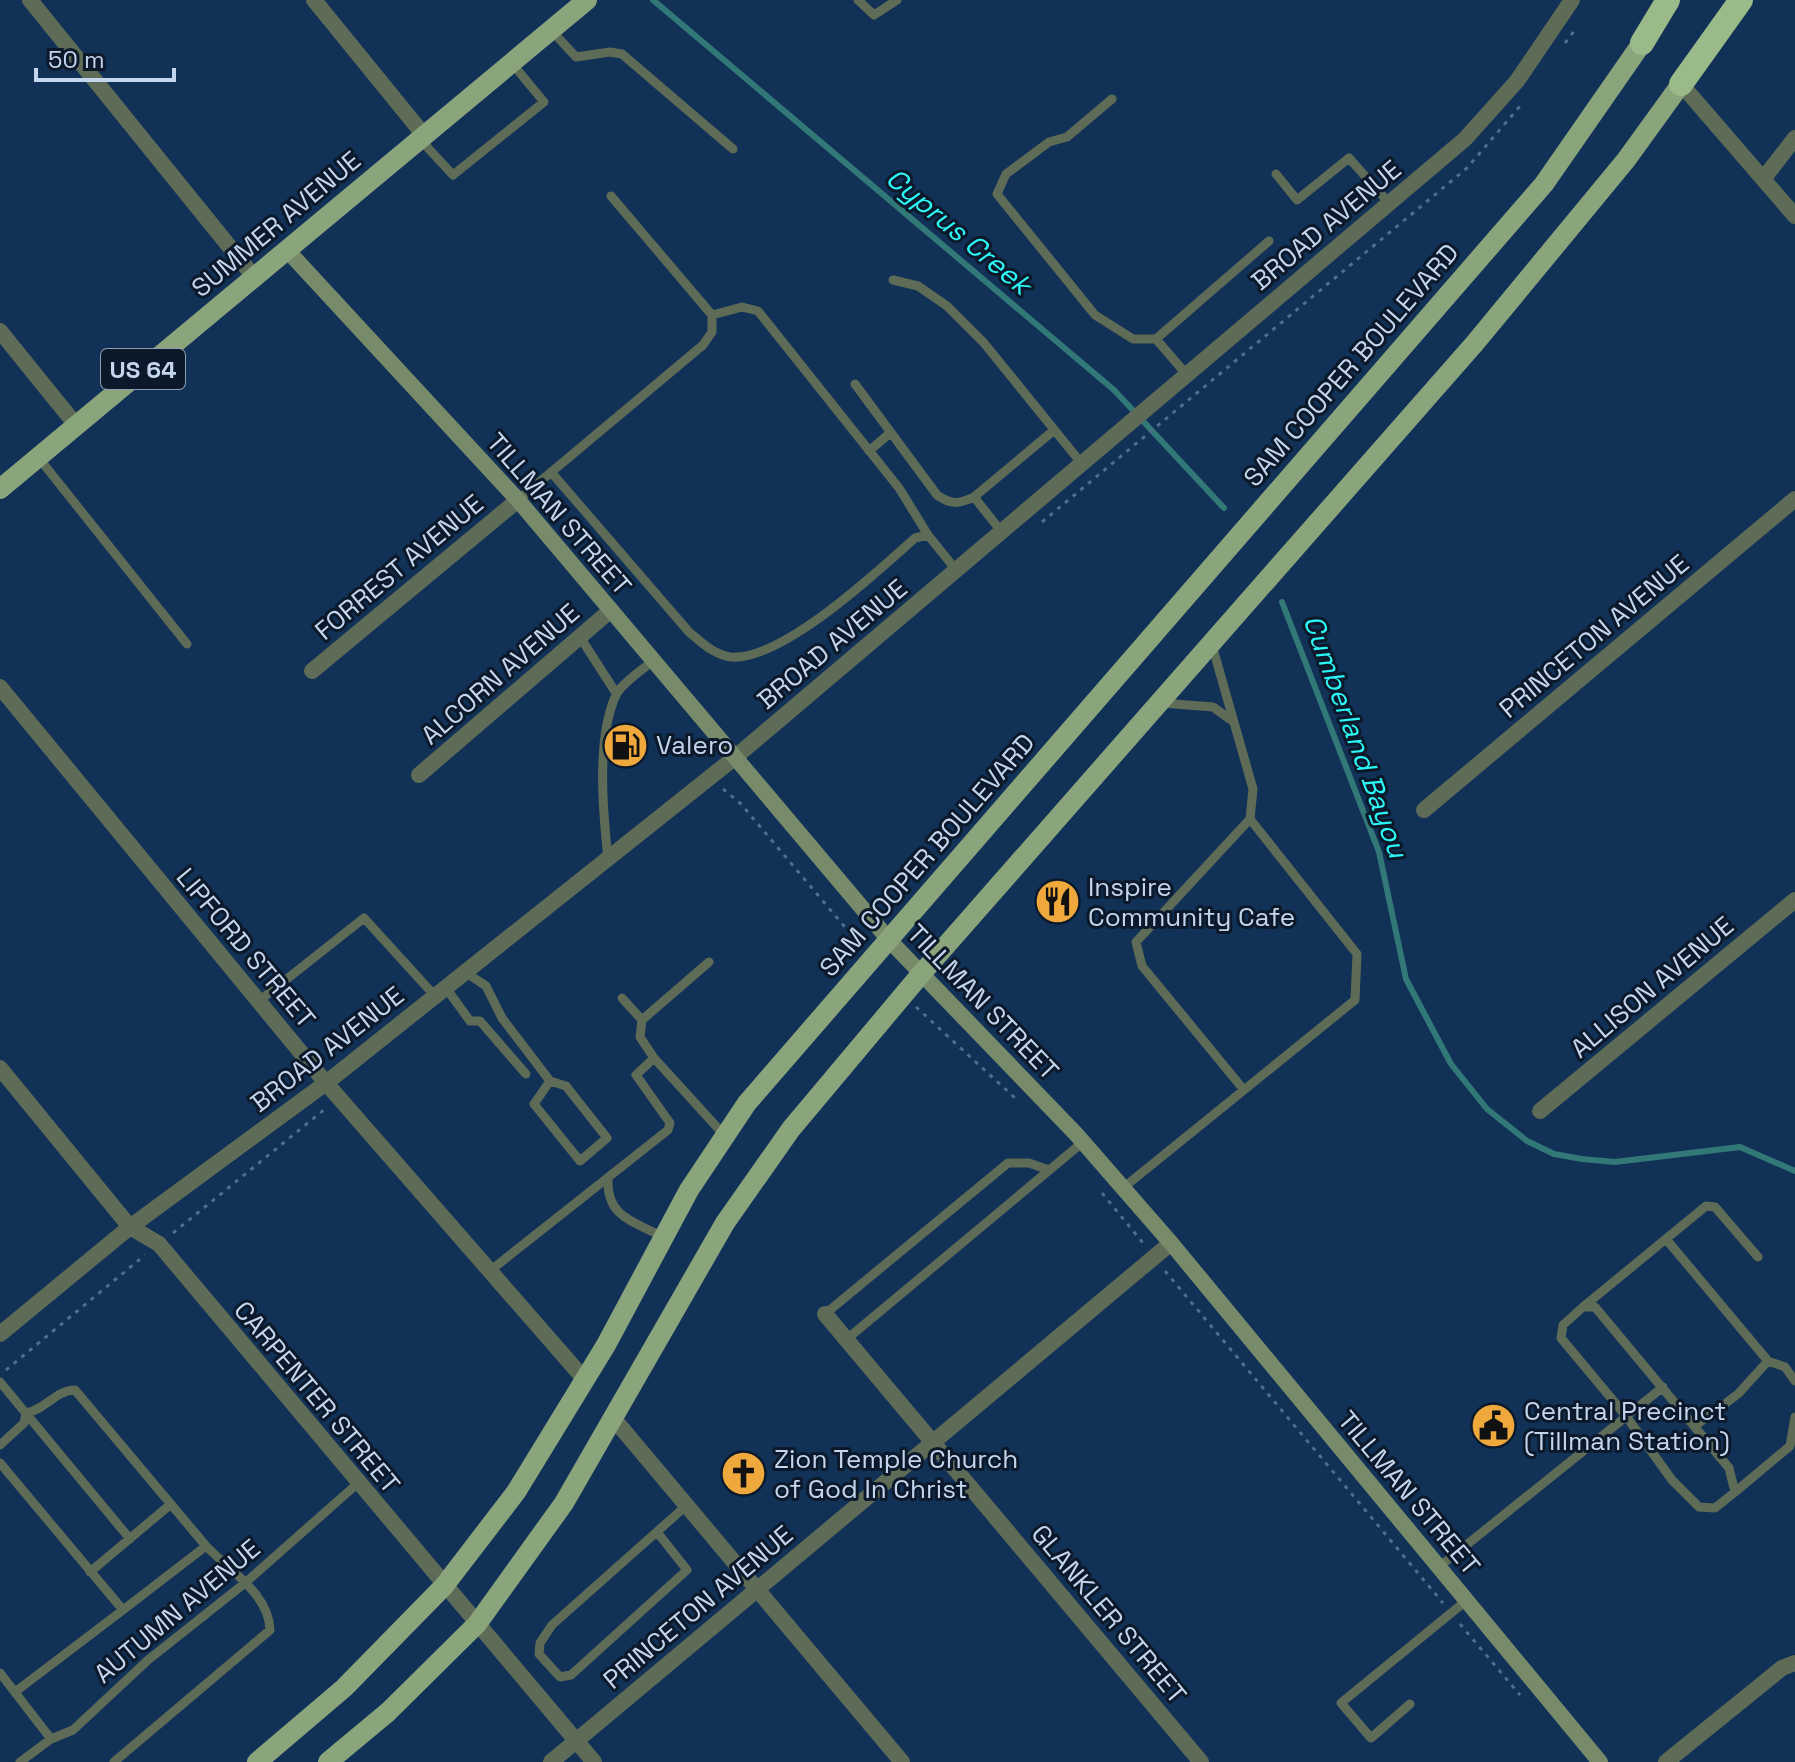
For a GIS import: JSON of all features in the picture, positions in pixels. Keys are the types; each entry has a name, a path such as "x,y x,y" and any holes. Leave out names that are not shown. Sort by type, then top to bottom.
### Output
{"highway":[{"name":"SAM COOPER BOULEVARD","path":"1642,43 1668,0"},
{"path":"1681,84 1741,0"}],"main road":[{"name":"SUMMER AVENUE","path":"0,489 549,28 587,0"},
{"name":"SAM COOPER BOULEVARD","path":"257,1762 344,1688 444,1586 516,1492 585,1380 689,1190 747,1103 1534,196 1584,131 1642,43"},
{"path":"328,1762 388,1712 477,1624 564,1503 725,1223 791,1129 921,974 1475,343 1626,160 1681,84"},
{"name":"TILLMAN STREET","path":"287,250 518,500 733,759 890,941 1083,1142 1171,1243 1600,1762"}],"street":[{"path":"30,0 254,277"},
{"path":"314,0 423,134"},
{"name":"BROAD AVENUE","path":"0,1334 130,1227 326,1083 733,759 1171,389 1465,139 1517,81 1572,0"},
{"path":"1681,84 1795,216"},
{"path":"1764,178 1795,138"},
{"path":"0,331 76,425"},
{"name":"PRINCETON AVENUE","path":"1424,810 1795,499"},
{"name":"FORREST AVENUE","path":"312,671 518,500"},
{"name":"ALCORN AVENUE","path":"419,775 611,610"},
{"name":"LIPFORD STREET","path":"0,687 326,1083 585,1380"},
{"name":"ALLISON AVENUE","path":"1540,1111 1795,900"},
{"name":"CARPENTER STREET","path":"0,1068 130,1227 159,1244 357,1484 594,1762"},
{"name":"PRINCETON AVENUE","path":"551,1762 1171,1243"},
{"name":"GLANKLER STREET","path":"825,1314 934,1440 1201,1762"},
{"path":"614,1419 902,1762"},
{"path":"1666,1762 1782,1668 1795,1663"}],"lane":[{"path":"858,0 874,15 897,0"},
{"path":"549,28 576,57 610,52 622,54 733,149"},
{"path":"423,134 427,147 453,175 544,102 510,61"},
{"path":"1112,99 1067,137 1049,142 1006,174 997,194 1095,315 1133,339 1156,339 1269,241"},
{"path":"1276,174 1297,200 1349,158 1389,203"},
{"path":"518,500 703,345 712,332 712,315 611,196"},
{"path":"893,280 918,286 947,306 984,343 1082,464"},
{"path":"712,315 742,307 758,311 899,488 928,535 956,570"},
{"path":"1156,339 1187,375"},
{"path":"855,384 937,495 948,503 959,504 974,497 1053,431"},
{"path":"869,451 890,433"},
{"path":"38,457 187,644"},
{"path":"551,472 689,632 710,649 731,657 764,651 805,629 915,538 928,535"},
{"path":"974,497 1001,531"},
{"path":"580,637 616,693"},
{"path":"1212,643 1253,789 1250,819 1136,942 1142,966 1244,1090"},
{"path":"608,858 602,780 616,693 653,661"},
{"path":"1159,703 1213,707 1234,722"},
{"path":"1123,1188 1355,1000 1357,954 1250,819"},
{"path":"259,1001 364,918 470,1021 480,1021 526,1074"},
{"path":"709,962 642,1020 640,1037 654,1058 725,1136"},
{"path":"465,972 486,986 502,1018 550,1081 566,1086 607,1138 580,1161 534,1104 550,1081"},
{"path":"622,998 642,1020"},
{"path":"491,1270 668,1130 670,1123 636,1075 654,1058"},
{"path":"847,1339 1083,1142"},
{"path":"825,1314 1008,1163 1029,1163 1049,1170"},
{"path":"608,1178 607,1194 616,1211 663,1237"},
{"path":"1758,1257 1715,1207 1706,1206 1563,1325 1561,1338 1626,1416 1672,1480 1699,1507 1715,1508 1790,1446 1795,1417"},
{"path":"1666,1239 1768,1361 1785,1367 1795,1381"},
{"path":"1583,1307 1595,1307 1663,1387 1729,1468 1735,1492"},
{"path":"1695,1426 1738,1394 1768,1361"},
{"path":"0,1382 130,1539"},
{"path":"1439,1567 1663,1387"},
{"path":"26,1413 37,1411 65,1390 75,1390 206,1546 245,1583 269,1613 270,1630 114,1762"},
{"path":"0,1445 24,1423 26,1413"},
{"path":"0,1463 123,1610"},
{"name":"AUTUMN AVENUE","path":"20,1762 51,1739 73,1730 148,1660 245,1583 357,1484"},
{"path":"90,1572 171,1504"},
{"path":"657,1532 687,1570 571,1675 560,1677 539,1654 540,1643 552,1625 687,1505"},
{"path":"15,1692 206,1546"},
{"path":"1410,1704 1371,1738 1341,1703 1467,1600"},
{"path":"0,1673 51,1739"}],"path":[{"path":"1131,449 1181,408"},
{"path":"883,898 891,885"},
{"path":"950,980 959,966"},
{"path":"0,1375 339,1097"}],"waterway":[{"name":"Cyprus Creek","path":"653,0 1114,390 1224,508"},
{"name":"Cumberland Bayou","path":"1282,602 1379,852 1406,979 1451,1064 1487,1109 1527,1141 1554,1154 1615,1162 1740,1147 1795,1171"}],"place":[{"name":"Valero","path":"625,745"},
{"name":"Inspire Community Cafe","path":"1057,902"},
{"name":"Central Precinct (Tillman Station)","path":"1493,1426"},
{"name":"Zion Temple Church of God In Christ","path":"743,1474"}]}
